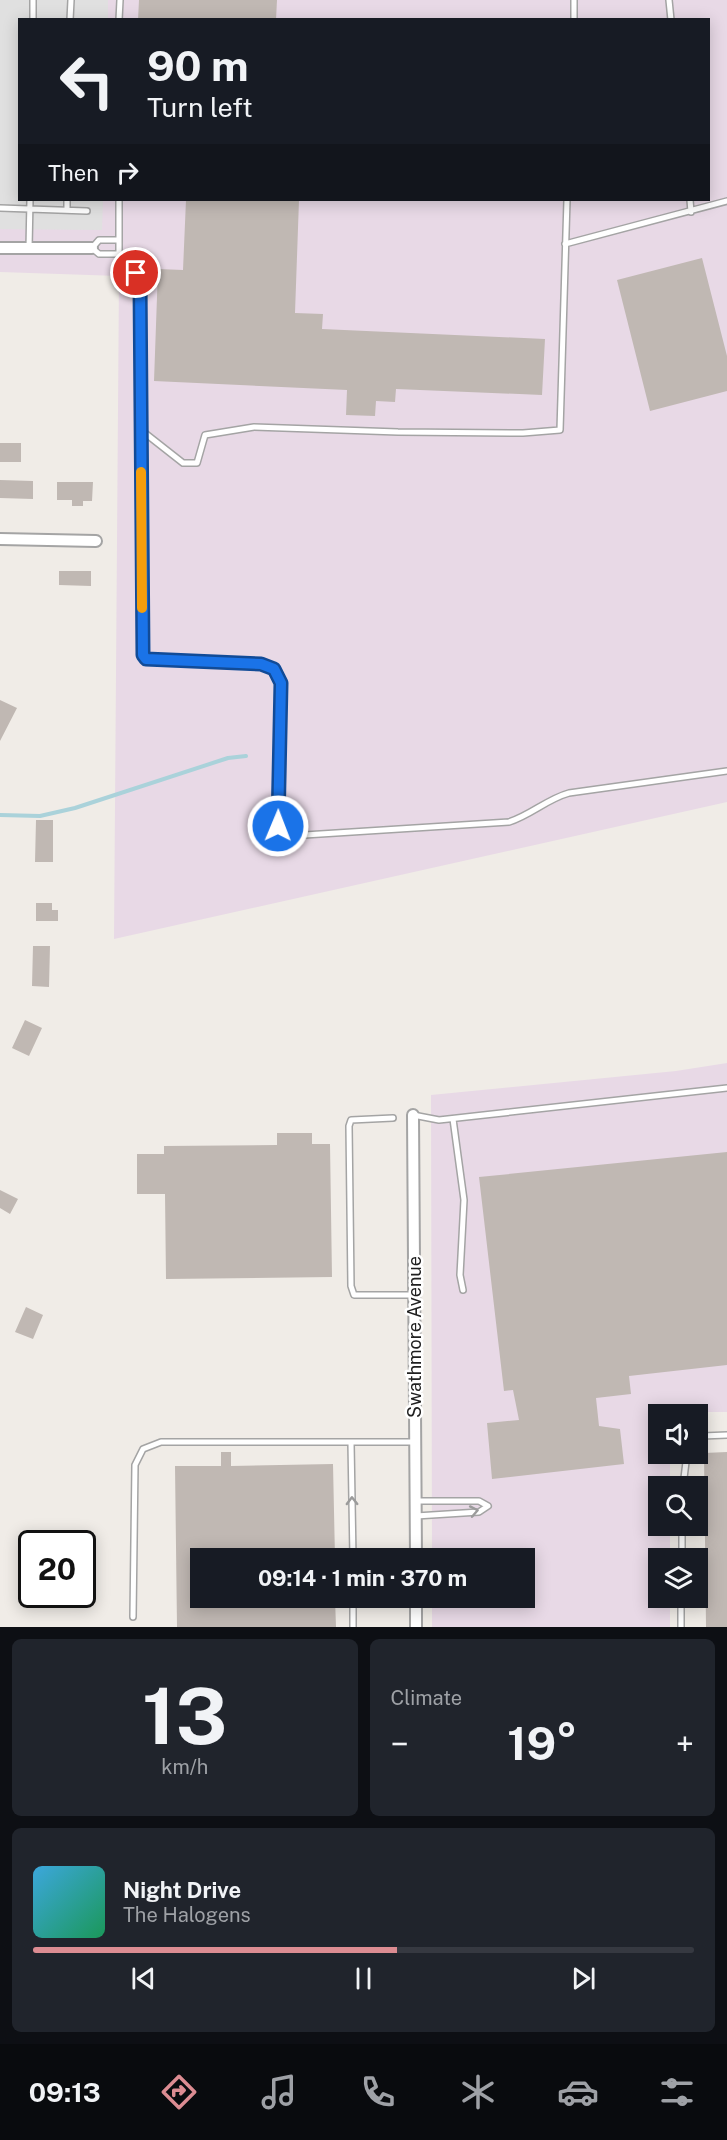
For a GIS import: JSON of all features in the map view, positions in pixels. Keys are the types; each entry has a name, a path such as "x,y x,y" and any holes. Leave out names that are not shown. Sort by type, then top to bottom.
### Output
{"street":[{"path":"0,248 92,248"},
{"path":"0,539 96,541"},
{"name":"Swathmore Avenue","path":"413,1115 416,1548"},
{"path":"416,1608 416,1627"}],"lane":[{"path":"33,0 33,18"},
{"path":"70,18 71,0"},
{"path":"119,18 120,0"},
{"path":"574,0 574,18"},
{"path":"669,0 671,18"},
{"path":"29,248 30,201"},
{"path":"67,201 67,210"},
{"path":"119,201 119,254 136,273 140,284 143,655 146,659 261,664 274,669 281,683 278,826 282,834 289,836 509,822 523,818 555,797 569,793 727,771"},
{"path":"141,430 183,463 198,463 205,435 254,427 398,432 523,433 560,430 567,201"},
{"path":"690,201 691,212"},
{"path":"565,244 727,201"},
{"path":"0,208 87,211"},
{"path":"119,240 99,240 92,248 99,254 119,254"},
{"path":"413,1115 439,1120 453,1119 727,1088"},
{"path":"393,1118 351,1120 349,1126 351,1286 354,1295 414,1295"},
{"path":"453,1119 464,1200 460,1275 463,1290"},
{"path":"708,1436 727,1436"},
{"path":"133,1617 135,1465 143,1449 161,1442 415,1442"},
{"path":"351,1443 353,1548"},
{"path":"415,1501 479,1501 488,1506 479,1512 416,1516"},
{"path":"353,1608 353,1627"},
{"path":"681,1608 681,1627"}],"shaded area":[{"path":"0,0 727,0 727,802 114,939 119,276 0,272"},
{"path":"0,0 108,0 108,18 18,18 18,201 103,201 102,230 0,229"},
{"path":"727,1063 727,1412 708,1412 708,1404 648,1404 648,1464 670,1464 670,1476 648,1476 648,1536 670,1536 670,1548 648,1548 648,1608 670,1608 670,1627 432,1627 432,1608 535,1608 535,1548 432,1548 431,1095 676,1071"}],"building":[{"path":"139,0 277,0 276,18 138,18"},
{"path":"186,201 299,201 295,313 323,314 322,329 545,339 542,395 396,389 395,402 376,401 375,416 346,415 347,390 154,381 158,269 183,270"},
{"path":"702,258 727,356 727,391 650,411 617,280"},
{"path":"0,443 21,443 21,462 0,462"},
{"path":"0,480 33,481 33,499 0,498"},
{"path":"57,482 93,482 92,501 83,501 83,506 72,506 72,500 57,500"},
{"path":"59,571 91,571 91,586 59,585"},
{"path":"0,700 17,708 0,741"},
{"path":"36,820 53,820 53,862 35,862"},
{"path":"36,903 52,903 52,910 58,910 58,921 36,921"},
{"path":"33,946 50,946 49,987 32,986"},
{"path":"25,1020 42,1028 29,1056 12,1048"},
{"path":"277,1133 312,1133 312,1144 330,1144 332,1277 166,1279 165,1194 137,1194 137,1154 164,1154 164,1146 277,1145"},
{"path":"727,1152 727,1365 629,1376 631,1394 596,1398 599,1426 620,1429 624,1464 492,1479 487,1423 519,1420 513,1390 504,1391 479,1177"},
{"path":"0,1190 18,1199 10,1214 0,1208"},
{"path":"26,1307 43,1315 33,1339 15,1332"},
{"path":"221,1452 231,1452 231,1466 333,1464 335,1548 190,1548 190,1608 335,1608 336,1627 177,1627 175,1466 221,1466"},
{"path":"727,1452 727,1627 706,1627 708,1548 705,1548 705,1536 708,1536 708,1476 704,1476 704,1464 708,1464 708,1453"}],"waterway":[{"path":"0,815 40,816 75,808 228,758 246,756"}],"slow traffic":[{"path":"141,472 142,608"}],"route":[{"path":"136,273 140,284 143,655 146,659 261,664 274,669 281,683 278,826"}]}
